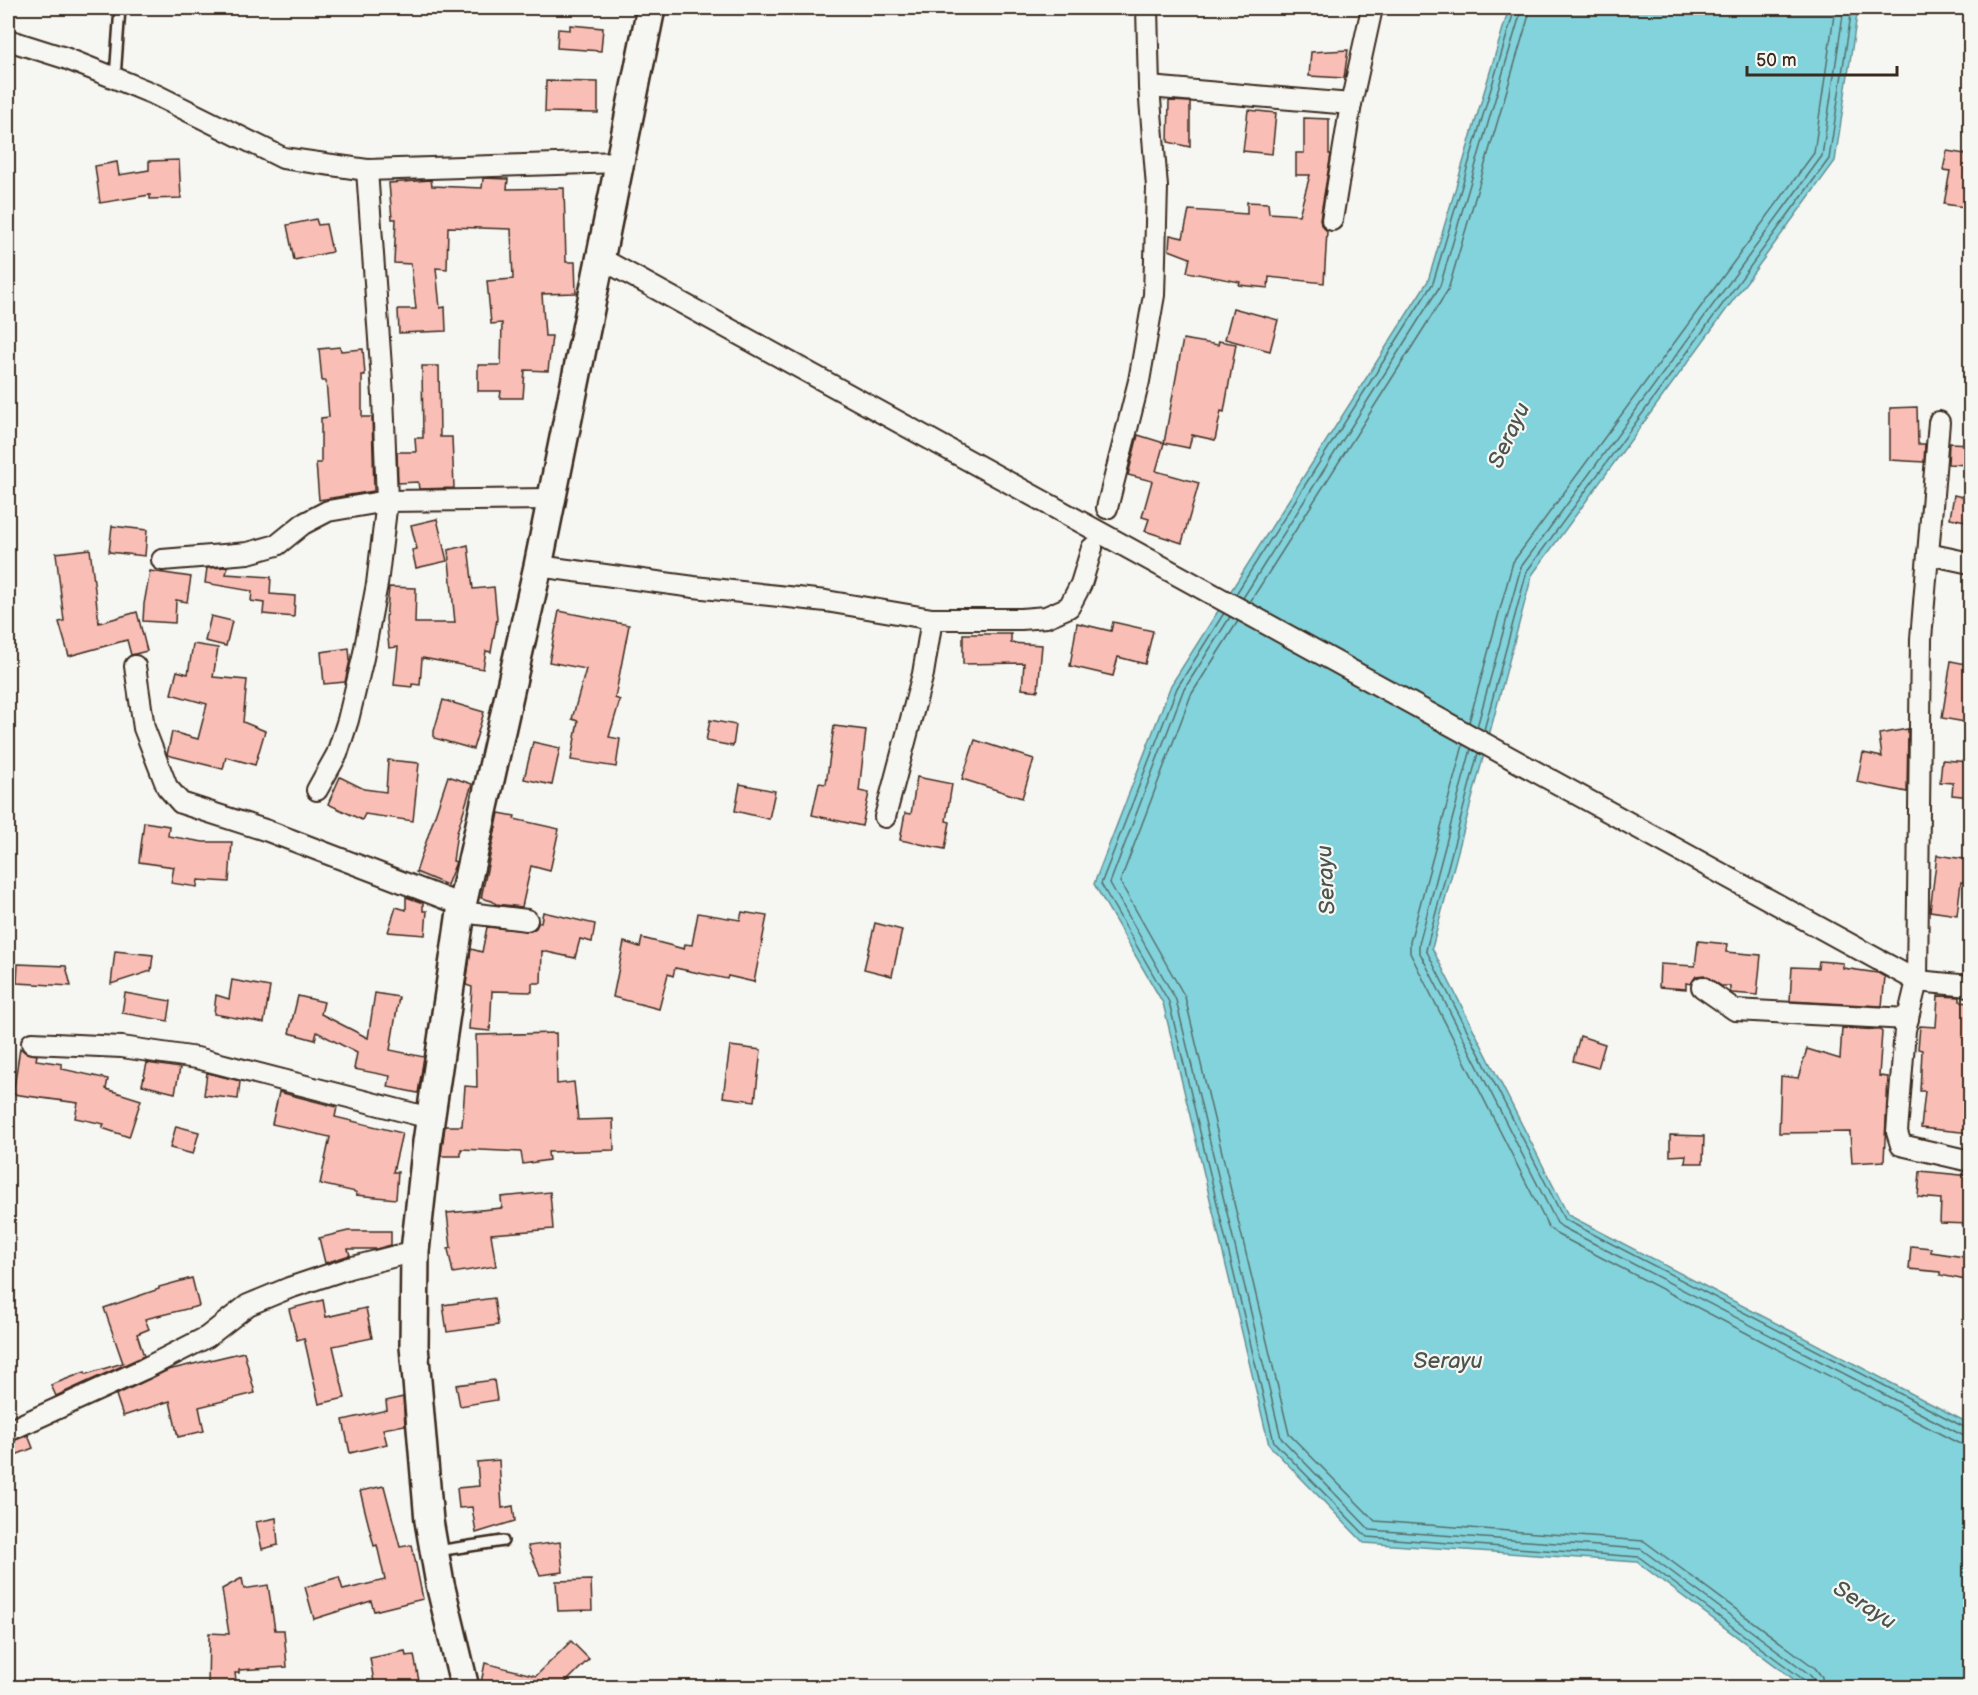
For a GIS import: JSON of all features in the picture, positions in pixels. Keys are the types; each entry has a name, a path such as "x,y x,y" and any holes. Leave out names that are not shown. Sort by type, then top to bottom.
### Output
{"main road":[{"path":"465,1688 435,1552 428,1509 414,1346 415,1251 430,1118 461,909 538,566 651,8"}],"street":[{"path":"1107,508 1139,381 1154,295 1157,187 1149,87 1147,8"},
{"path":"1332,220 1351,104 1372,8"},
{"path":"8,40 65,58 115,78 283,159 367,170 620,162"},
{"path":"1149,87 1351,104"},
{"path":"317,790 337,754 348,720 377,584 387,501 383,395 367,170"},
{"path":"600,258 1917,981 1971,986"},
{"path":"1939,422 1921,639 1917,981 1905,1030 1897,1132 1901,1145 1971,1161"},
{"path":"162,560 248,553 276,545 303,524 328,511 387,501 551,499"},
{"path":"538,566 694,587 826,601 932,620 1021,619 1046,616 1069,607 1081,584 1092,548"},
{"path":"1928,554 1971,563"},
{"path":"885,817 923,674 932,620"},
{"path":"135,666 144,728 167,787 181,803 268,831 461,909 527,920"},
{"path":"1702,987 1735,1010 1908,1019"},
{"path":"32,1042 122,1047 197,1058 430,1118"},
{"path":"8,1431 144,1369 207,1337 248,1305 289,1288 415,1251"}],"lane":[{"path":"115,78 120,8"},
{"path":"435,1552 503,1540"}],"water":[{"name":"Serayu","path":"1509,8 1858,8 1835,161 1532,575 1432,948 1568,1215 1970,1424 1970,1687 1804,1687 1637,1562 1364,1543 1269,1445 1163,1003 1094,884 1171,685 1428,281"}],"building":[{"path":"570,25 603,28 601,51 557,48 558,29 570,30"},
{"path":"1348,50 1344,78 1309,76 1311,52"},
{"path":"546,81 598,82 598,113 545,112"},
{"path":"1169,101 1190,102 1190,147 1168,142"},
{"path":"1248,110 1276,113 1272,154 1243,151"},
{"path":"1304,118 1329,119 1329,154 1331,154 1320,219 1321,225 1327,231 1324,283 1269,277 1268,288 1239,285 1240,282 1187,272 1190,258 1169,250 1170,235 1183,238 1189,210 1247,214 1247,202 1268,203 1269,213 1299,215 1310,175 1296,175 1296,153 1304,153"},
{"path":"1947,151 1971,155 1966,182 1971,183 1971,208 1944,204 1950,171 1943,170"},
{"path":"179,160 181,198 150,199 150,195 100,203 95,166 117,162 119,175 149,170 149,161"},
{"path":"483,178 508,179 507,189 564,188 566,262 575,262 576,293 542,294 545,336 552,336 548,371 525,370 523,398 500,398 501,391 478,391 478,365 501,365 502,323 491,324 487,281 513,279 511,229 448,227 447,269 436,268 440,308 445,307 446,331 399,333 398,309 416,309 411,264 394,263 396,219 392,219 389,183 431,180 432,186 482,188"},
{"path":"316,219 318,225 326,224 332,252 294,260 287,225"},
{"path":"1233,308 1278,320 1270,351 1225,339"},
{"path":"1183,339 1218,345 1219,341 1236,344 1224,412 1221,411 1215,440 1192,435 1189,448 1164,443"},
{"path":"340,347 341,351 363,349 365,375 362,375 362,417 372,417 374,491 319,500 316,463 321,463 321,418 329,417 326,381 322,381 319,349"},
{"path":"422,366 439,366 440,437 452,437 454,488 419,489 418,482 398,483 397,452 416,452 415,438 423,438"},
{"path":"1917,407 1918,444 1925,444 1924,462 1890,460 1890,408"},
{"path":"1138,435 1164,443 1156,471 1199,483 1182,543 1145,531 1149,519 1142,517 1152,481 1128,475"},
{"path":"1949,443 1971,444 1971,465 1948,464"},
{"path":"1954,495 1971,499 1971,522 1950,518"},
{"path":"437,519 447,561 416,568 412,550 417,549 411,525"},
{"path":"112,526 147,530 145,556 109,552"},
{"path":"468,545 473,589 494,587 497,619 491,652 486,651 483,669 422,658 420,685 412,684 412,687 394,685 398,647 389,648 386,619 389,587 416,588 415,623 455,623 448,550"},
{"path":"90,549 99,623 137,612 147,651 131,655 127,640 69,656 59,622 64,621 56,553"},
{"path":"228,567 226,574 271,577 270,594 295,596 294,617 263,614 264,603 251,601 252,591 205,583 207,568"},
{"path":"150,571 191,577 187,602 176,600 175,623 143,621"},
{"path":"559,611 629,625 615,698 620,700 609,737 620,739 616,767 571,760 578,721 572,719 586,669 549,662"},
{"path":"211,616 232,621 226,646 205,641"},
{"path":"1113,622 1153,631 1145,664 1118,657 1113,676 1070,666 1077,623 1111,631"},
{"path":"963,634 1011,634 1011,643 1042,645 1038,691 1022,689 1024,663 963,664"},
{"path":"193,644 218,648 213,677 247,680 243,722 265,731 255,765 226,757 223,769 167,755 172,732 198,739 207,704 171,694 177,671 188,674"},
{"path":"349,648 350,660 345,682 324,684 321,652"},
{"path":"1951,661 1971,665 1971,723 1942,718"},
{"path":"443,700 484,712 473,749 434,738"},
{"path":"710,720 736,725 733,746 706,741"},
{"path":"834,726 866,730 859,791 869,793 862,826 812,815 819,783 826,784"},
{"path":"1908,729 1907,792 1857,782 1863,753 1882,757 1879,734"},
{"path":"975,740 1034,759 1022,798 962,779"},
{"path":"533,742 560,748 552,785 524,779"},
{"path":"388,760 419,763 413,821 365,814 362,820 328,804 340,777 364,789 386,792"},
{"path":"1942,760 1971,762 1971,797 1952,795 1953,783 1940,782"},
{"path":"448,776 472,784 457,832 453,861 456,862 447,885 416,872"},
{"path":"917,777 952,784 946,821 950,822 945,849 900,840 905,813 911,814"},
{"path":"740,784 775,791 769,819 735,811"},
{"path":"499,813 515,816 514,819 559,829 550,871 531,866 522,907 496,904 481,898"},
{"path":"144,822 169,826 168,836 203,842 232,842 229,882 198,880 197,887 171,883 174,867 139,862"},
{"path":"1937,855 1971,860 1971,884 1961,882 1957,915 1930,911"},
{"path":"406,897 423,903 423,911 427,911 425,935 388,932 396,907 406,910"},
{"path":"543,912 595,924 592,942 580,939 575,958 542,951 541,983 532,983 532,992 492,991 490,1031 469,1029 472,987 466,985 471,949 482,952 487,927 531,931 541,922"},
{"path":"742,912 767,916 754,982 675,968 673,976 668,974 659,1009 613,997 624,942 640,947 642,938 684,949 685,944 692,945 698,913 740,920"},
{"path":"875,923 902,930 892,976 864,969"},
{"path":"1698,941 1727,944 1726,952 1761,955 1757,995 1732,993 1730,986 1721,986 1704,975 1696,976 1691,984 1686,983 1686,989 1659,987 1660,964 1695,966"},
{"path":"115,951 153,955 151,971 111,984"},
{"path":"1819,961 1843,963 1843,968 1878,973 1885,977 1882,1006 1790,1001 1792,967 1818,968"},
{"path":"18,964 66,966 71,986 17,983"},
{"path":"232,980 270,987 264,1023 214,1014 216,995 229,999"},
{"path":"125,993 171,1001 168,1021 122,1013"},
{"path":"375,993 399,997 390,1050 424,1057 418,1093 388,1087 390,1076 354,1069 357,1053 317,1032 315,1040 289,1033 298,996 324,1002 321,1014 368,1038"},
{"path":"1938,996 1960,997 1960,1001 1971,1002 1971,1060 1964,1108 1971,1108 1971,1133 1921,1128 1925,1091 1920,1091 1922,1050 1918,1049 1920,1026 1936,1027"},
{"path":"1842,1028 1882,1032 1879,1076 1888,1077 1884,1161 1852,1163 1850,1132 1779,1133 1781,1076 1798,1078 1807,1049 1840,1059"},
{"path":"556,1033 557,1084 574,1082 578,1120 613,1119 614,1150 548,1152 549,1160 523,1164 521,1152 461,1149 461,1156 441,1156 445,1126 462,1126 465,1086 477,1087 476,1035"},
{"path":"1580,1036 1605,1044 1598,1068 1573,1061"},
{"path":"730,1046 761,1050 755,1101 723,1097"},
{"path":"20,1048 26,1053 37,1055 36,1060 62,1064 62,1069 108,1079 106,1089 141,1100 129,1137 102,1128 104,1124 75,1118 78,1103 13,1094"},
{"path":"147,1063 180,1068 175,1093 142,1085"},
{"path":"207,1073 240,1081 238,1099 204,1095"},
{"path":"279,1092 337,1107 335,1117 402,1133 393,1172 398,1172 396,1199 356,1195 356,1192 320,1184 330,1137 272,1124"},
{"path":"176,1126 199,1132 193,1154 170,1148"},
{"path":"1670,1135 1704,1136 1703,1163 1685,1163 1686,1155 1670,1156"},
{"path":"1920,1171 1971,1176 1971,1224 1940,1223 1941,1199 1918,1197"},
{"path":"550,1192 553,1229 491,1234 496,1266 453,1273 448,1249 451,1248 447,1213 502,1208 501,1197"},
{"path":"348,1231 391,1231 391,1245 376,1249 348,1249 350,1255 325,1263 319,1238"},
{"path":"1911,1246 1931,1248 1931,1252 1971,1258 1971,1281 1940,1275 1940,1272 1909,1269"},
{"path":"192,1278 199,1306 145,1319 149,1329 137,1334 144,1356 56,1396 51,1385 85,1372 86,1374 123,1363 104,1308 159,1289 159,1287"},
{"path":"494,1298 498,1325 447,1332 443,1305"},
{"path":"323,1300 326,1317 366,1308 372,1338 333,1346 345,1398 319,1404 304,1338 297,1340 289,1309"},
{"path":"244,1352 255,1393 199,1407 204,1431 178,1437 170,1401 123,1416 116,1395 168,1370"},
{"path":"494,1380 497,1400 460,1406 456,1385"},
{"path":"403,1397 405,1425 383,1429 387,1444 350,1453 343,1420 387,1410 386,1401"},
{"path":"28,1435 33,1448 8,1458 8,1443"},
{"path":"499,1460 502,1508 513,1506 515,1521 476,1533 472,1507 459,1508 457,1488 479,1486 477,1462"},
{"path":"384,1486 400,1547 412,1545 423,1599 374,1611 371,1601 314,1619 305,1587 339,1577 343,1590 385,1580 360,1491"},
{"path":"276,1518 278,1545 262,1549 256,1522"},
{"path":"560,1542 563,1572 540,1575 528,1546"},
{"path":"242,1578 244,1589 268,1585 275,1630 284,1630 287,1667 239,1670 239,1673 235,1673 237,1688 208,1688 209,1633 229,1634 222,1589"},
{"path":"591,1580 592,1610 558,1611 556,1581"},
{"path":"571,1641 589,1659 560,1688 480,1688 485,1663 536,1676"},
{"path":"405,1651 406,1656 414,1655 419,1681 375,1688 370,1658"}]}
